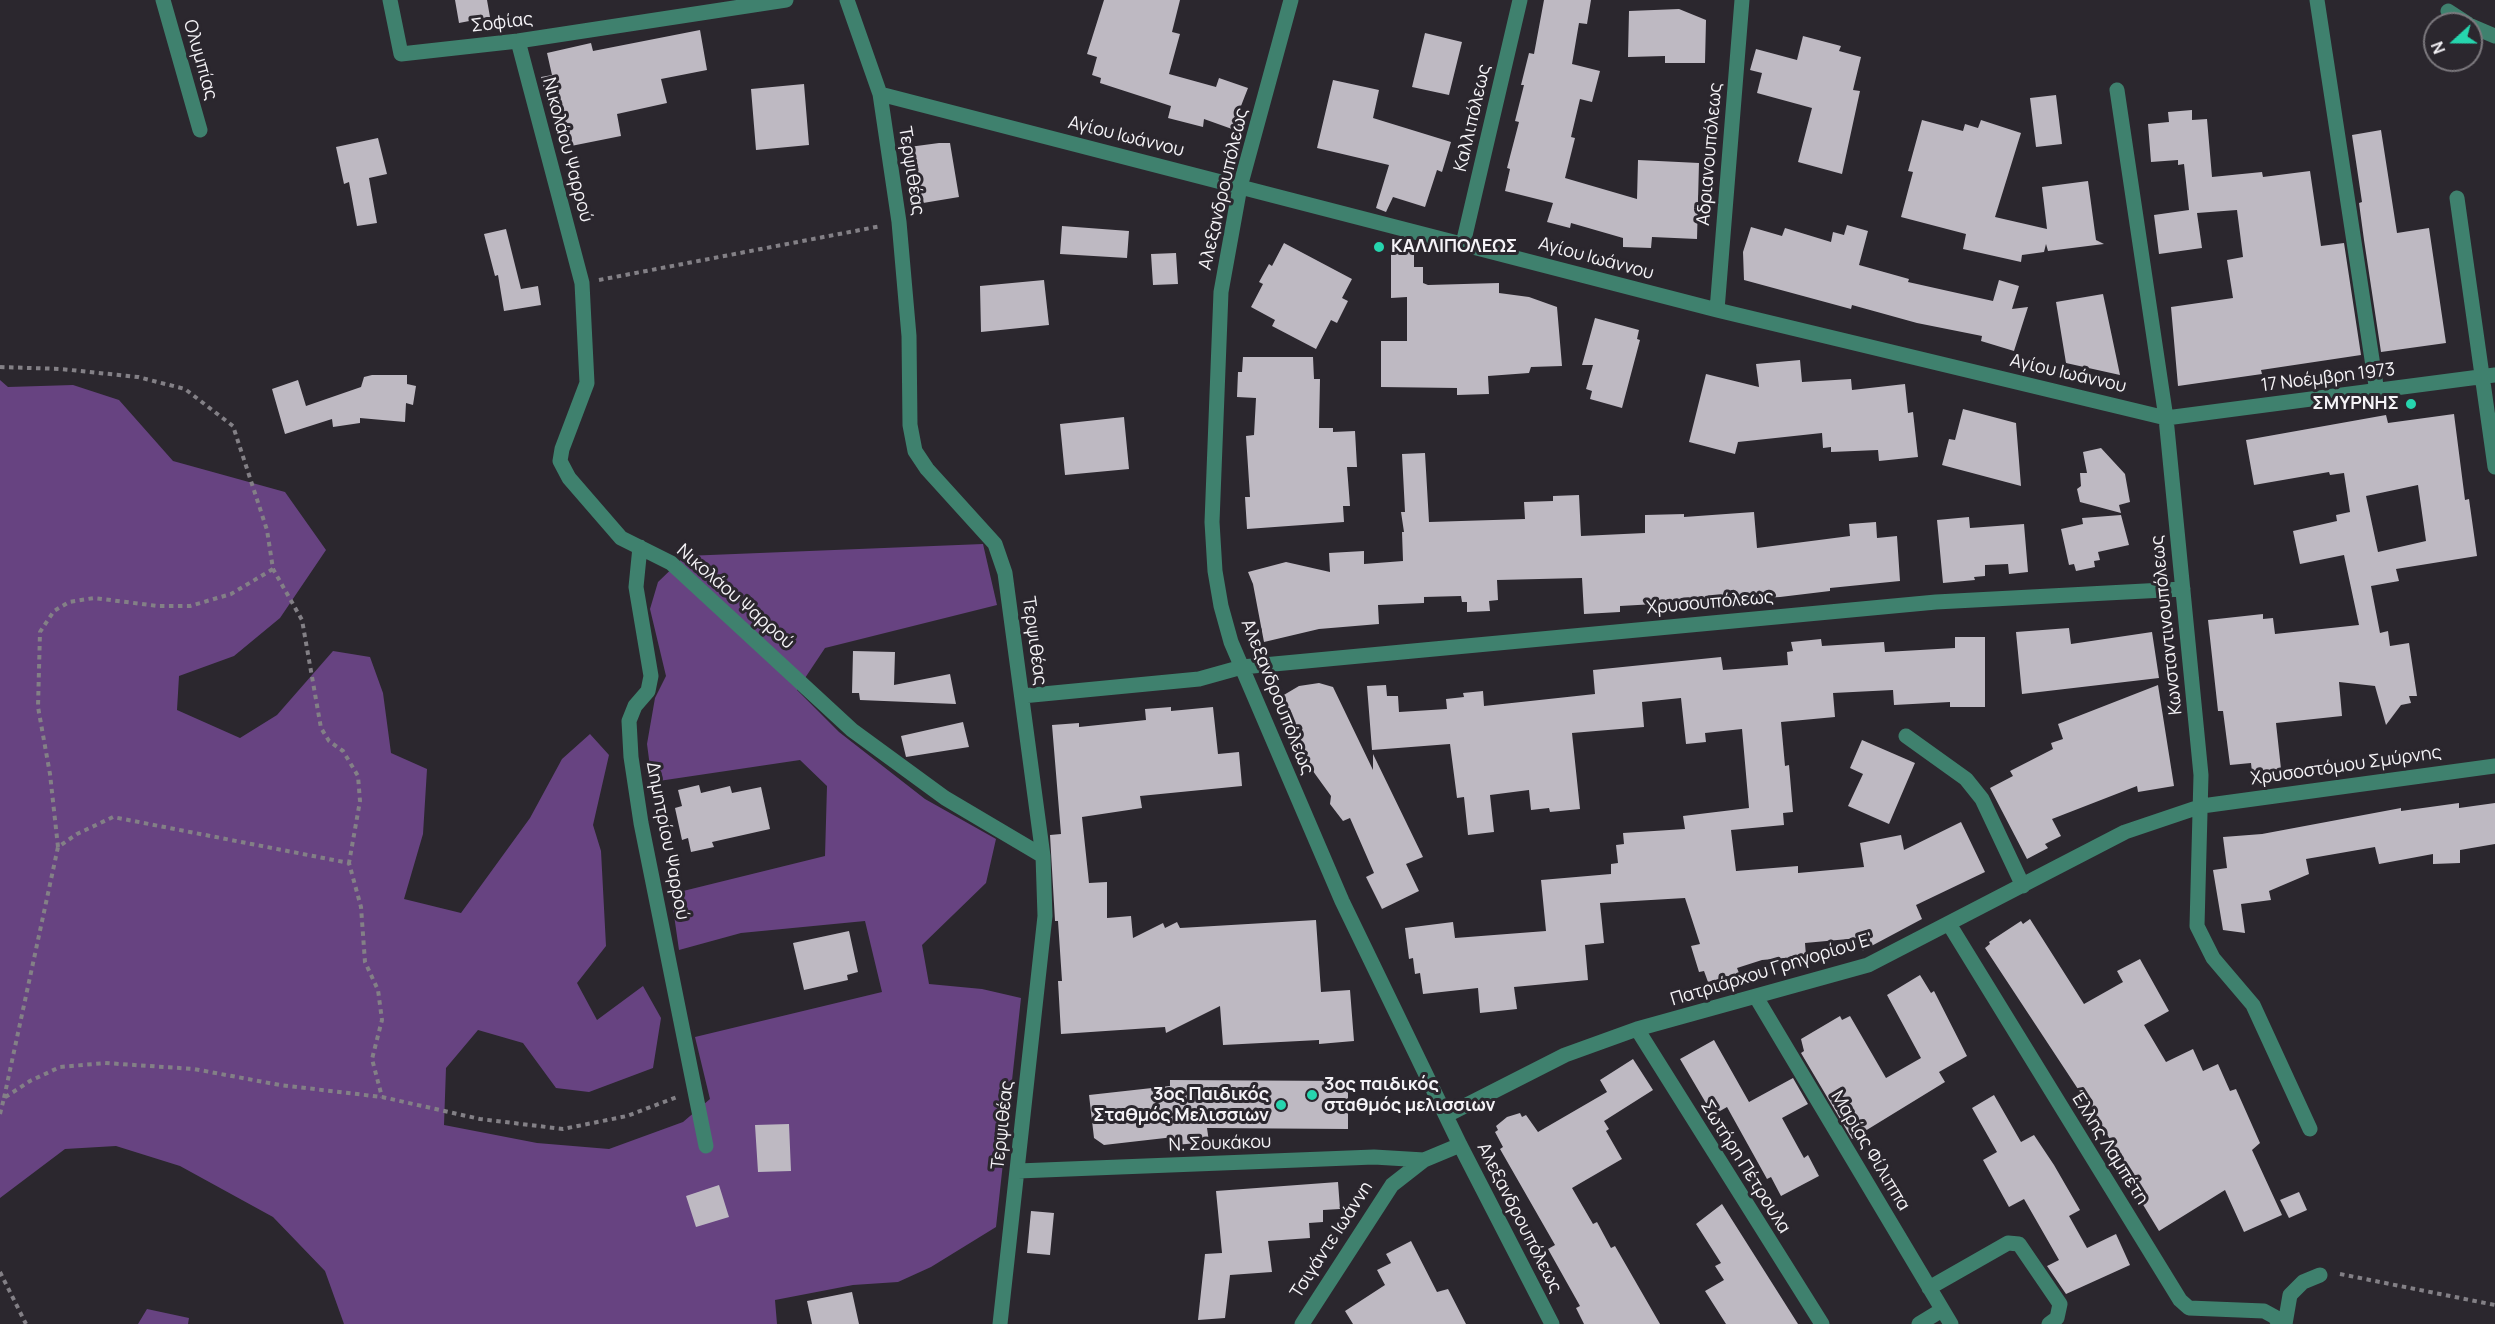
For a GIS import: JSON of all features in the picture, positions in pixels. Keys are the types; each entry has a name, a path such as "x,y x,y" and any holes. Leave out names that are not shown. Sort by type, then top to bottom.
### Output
{"street":[{"name":"Ολυμπίας","path":"163,0 200,130"},
{"name":"Σοφίας","path":"390,0 401,54 518,41 786,0"},
{"name":"Τερψιθέας","path":"847,0 880,94 899,222 909,336 910,424 915,452 927,469 995,544 1005,573 1043,856 1045,916 1000,1324"},
{"name":"Αλεξανδρουπόλεως","path":"1292,0 1240,187 1221,292 1212,522 1215,571 1221,606 1231,642 1342,902 1460,1145 1552,1324"},
{"name":"Καλλιπόλεως","path":"1463,244 1520,0"},
{"name":"Αδριανουπόλεως","path":"1717,310 1742,0"},
{"path":"2317,0 2377,392"},
{"name":"Νικολάου Ψαρρού","path":"518,41 582,283 587,383 562,449 560,461 569,478 621,538 671,563 852,730 945,798 1043,856"},
{"name":"Κωνσταντινουπόλεως","path":"2117,90 2166,417 2183,589 2202,806 2195,905 2197,926 2213,958 2253,1005 2310,1129"},
{"name":"Αγίου Ιωάννου","path":"880,94 1717,310 2166,417"},
{"path":"2457,198 2488,376 2495,467"},
{"name":"17 Νοέμβρη 1973","path":"2166,417 2377,392 2488,376"},
{"name":"Δημητρίου Ψαρρού","path":"640,547 636,587 651,676 648,690 635,706 629,721 631,757 642,823 697,1089 706,1146"},
{"name":"Χρυσουπόλεως","path":"1022,696 1199,679 1242,667 1936,602 2183,589"},
{"path":"1906,736 1966,779 1976,792 2023,886"},
{"name":"Χρυσοστόμου Σμύρνης","path":"2202,806 2495,766"},
{"name":"Πατριάρχου Γρηγορίου Ε'","path":"1447,1115 1565,1055 1637,1029 1868,965 2125,832 2202,806"},
{"name":"Έλλης Λαμπέτη","path":"1949,924 2180,1300 2189,1308 2264,1311 2275,1317 2279,1324"},
{"name":"Μαρίας Φίλιππα","path":"1756,997 1951,1324"},
{"name":"Σωτήρη Πέτρουλα","path":"1637,1029 1668,1082 1822,1324"},
{"name":"Τσιγάντε Ιωάννη","path":"1302,1324 1392,1185 1425,1160 1460,1145"},
{"name":"Ν. Σουκάκου","path":"1018,1171 1374,1157 1425,1160"},
{"path":"1929,1288 2008,1243 2019,1244 2060,1304 2057,1318 2049,1324"},
{"path":"2285,1324 2290,1295 2303,1282 2320,1275"},
{"path":"1919,1324 1942,1310"}],"path":[{"path":"582,283 899,222"},
{"path":"0,367 61,369 138,377 185,389 233,426 267,530 273,569 302,620 321,729 329,741 343,751 358,776 360,801 349,863 361,907 364,962 378,990 382,1020 372,1059 382,1097"},
{"path":"0,1114 58,847 50,774 38,707 40,632 54,611 69,602 94,598 158,606 189,606 231,594 273,569"},
{"path":"58,847 77,834 113,817 349,863"},
{"path":"3,1098 30,1081 60,1067 105,1063 194,1069 280,1085 382,1097 480,1119 563,1129 627,1116 697,1089"},
{"path":"0,1272 26,1324"},
{"path":"2320,1275 2329,1272 2495,1305"}],"shaded area":[{"path":"0,380 8,387 73,385 119,400 173,461 285,492 326,550 280,618 234,656 179,676 177,710 240,738 277,715 333,651 370,657 383,693 391,753 427,769 423,834 404,899 461,913 530,818 562,759 590,734 609,755 593,825 601,851 606,946 577,983 597,1020 643,986 661,1018 653,1068 589,1092 556,1088 523,1043 478,1030 446,1068 444,1125 537,1143 609,1149 683,1122 710,1099 695,1037 882,992 865,921 741,933 679,950 671,894 825,856 827,786 800,760 652,782 647,744 655,698 666,676 650,609 658,582 685,556 983,544 997,605 825,648 797,690 839,732 925,799 996,839 986,883 922,945 929,984 982,989 1021,998 996,1227 931,1267 898,1282 853,1285 775,1300 777,1324 344,1324 325,1271 273,1217 180,1166 116,1146 65,1149 0,1198"},
{"path":"147,1309 189,1318 188,1324 138,1324"}],"building":[{"path":"455,0 487,0 490,17 459,23"},
{"path":"1104,0 1180,0 1172,32 1180,34 1169,74 1216,87 1219,78 1248,88 1232,129 1204,119 1203,127 1168,118 1171,106 1100,83 1101,78 1092,75 1097,57 1087,54"},
{"path":"1544,0 1591,0 1587,24 1579,23 1572,64 1600,71 1592,102 1580,99 1571,137 1575,138 1565,178 1637,199 1638,160 1699,163 1697,239 1652,237 1651,248 1623,247 1623,238 1571,223 1570,228 1547,222 1553,203 1505,191 1510,169 1507,168 1519,122 1515,121 1524,85 1521,85 1529,53 1534,54"},
{"path":"1679,9 1706,20 1705,63 1665,63 1665,56 1628,57 1629,11"},
{"path":"700,30 707,70 661,79 667,103 617,114 621,136 566,147 558,105 549,109 541,77 552,75 547,53 591,43 593,51"},
{"path":"1425,33 1462,42 1449,95 1412,87"},
{"path":"1803,36 1841,46 1839,51 1861,57 1853,90 1860,91 1842,174 1798,162 1812,108 1757,93 1762,73 1750,70 1756,49 1797,60"},
{"path":"1333,80 1379,90 1373,118 1451,142 1442,172 1437,170 1425,207 1393,197 1386,212 1376,208 1389,165 1317,148"},
{"path":"804,84 809,145 756,150 751,89"},
{"path":"2056,95 2062,144 2036,147 2030,98"},
{"path":"2192,110 2192,120 2207,119 2212,177 2262,172 2263,177 2310,171 2321,246 2344,243 2361,355 2261,370 2262,374 2178,386 2171,307 2233,298 2227,260 2243,257 2237,210 2197,213 2202,248 2159,254 2154,215 2189,210 2184,164 2178,165 2178,160 2151,162 2148,124 2169,122 2168,112"},
{"path":"1922,120 1963,131 1965,124 1978,128 1981,120 2021,133 1995,217 2047,229 2042,187 2088,181 2096,240 2104,244 2048,251 2046,244 2044,252 2022,255 2021,262 1963,249 1966,234 1901,217 1913,172 1908,171"},
{"path":"2381,130 2397,233 2429,228 2446,343 2381,352 2359,203 2362,202 2352,135"},
{"path":"378,138 387,174 369,178 377,223 357,226 349,182 344,184 336,147"},
{"path":"950,143 959,197 917,204 909,147"},
{"path":"1847,225 1868,231 1859,265 1909,279 1908,282 1993,301 1999,280 2019,286 2012,309 2028,307 2014,351 1981,341 1982,336 1917,323 1852,305 1851,309 1744,280 1743,252 1751,227 1782,236 1785,228 1831,242 1833,232 1844,235"},
{"path":"1062,226 1129,231 1127,258 1060,254"},
{"path":"506,229 521,289 538,286 541,305 504,311 498,275 495,276 484,234"},
{"path":"1284,243 1352,279 1342,298 1348,301 1337,323 1331,320 1316,349 1272,326 1275,320 1251,307 1263,284 1259,282 1269,264 1272,266"},
{"path":"1391,248 1414,248 1414,267 1423,267 1423,283 1428,285 1499,283 1499,293 1529,297 1557,307 1562,366 1531,367 1529,373 1488,376 1489,394 1457,395 1457,388 1381,387 1381,341 1407,341 1407,297 1391,298"},
{"path":"1176,253 1178,284 1153,285 1151,254"},
{"path":"1044,280 1049,325 981,332 980,286"},
{"path":"2103,294 2120,375 2066,363 2056,302"},
{"path":"1595,318 1639,330 1637,339 1640,340 1622,408 1590,399 1592,391 1586,389 1593,365 1582,365"},
{"path":"1243,357 1313,357 1314,379 1320,379 1319,428 1333,428 1333,432 1355,431 1357,467 1347,467 1350,506 1343,506 1344,522 1247,529 1245,497 1250,497 1246,436 1254,435 1256,398 1237,397 1238,372 1242,372"},
{"path":"1800,360 1802,382 1851,379 1852,390 1905,384 1908,413 1913,412 1918,457 1879,461 1878,450 1831,452 1831,447 1823,448 1822,433 1738,442 1735,454 1689,442 1706,374 1759,387 1756,364"},
{"path":"407,375 407,384 416,386 413,405 406,403 405,422 360,418 360,423 333,427 332,419 285,434 272,389 298,380 306,406 361,387 364,377"},
{"path":"1963,409 2016,423 2021,486 1942,465 1949,439 1955,440"},
{"path":"2454,414 2465,500 2469,499 2477,556 2396,569 2399,581 2371,586 2380,633 2388,631 2390,646 2409,643 2417,696 2409,696 2411,703 2401,705 2386,725 2375,686 2339,682 2342,716 2276,723 2281,769 2252,772 2251,763 2230,765 2223,711 2218,711 2208,620 2263,614 2263,619 2273,618 2275,634 2359,625 2344,555 2300,564 2293,531 2337,521 2336,515 2350,512 2344,473 2330,475 2329,472 2254,485 2246,440 2386,415 2388,423","holes":["2418,485 2426,541 2378,552 2366,496"]},
{"path":"1124,417 1129,469 1065,475 1060,424"},
{"path":"2101,448 2125,474 2130,502 2119,505 2121,513 2080,502 2077,489 2081,486 2080,473 2087,473 2083,452"},
{"path":"1425,453 1429,522 1525,519 1524,502 1553,501 1553,496 1579,495 1581,536 1645,533 1645,515 1684,514 1684,517 1754,512 1757,548 1850,536 1849,524 1876,522 1877,538 1897,536 1900,581 1830,588 1830,591 1780,597 1620,606 1620,612 1584,614 1582,578 1497,580 1498,600 1489,601 1490,611 1467,612 1467,602 1462,602 1461,596 1424,597 1424,603 1378,605 1379,624 1319,629 1264,642 1253,584 1248,572 1286,562 1330,572 1329,553 1364,551 1364,564 1403,561 1402,532 1404,532 1401,512 1405,512 1402,454"},
{"path":"2121,515 2129,545 2098,552 2100,560 2094,561 2095,567 2076,571 2074,564 2069,565 2061,529 2083,524 2082,518"},
{"path":"1969,517 1970,528 2024,524 2028,572 2009,574 2008,564 1985,565 1985,576 1974,577 1975,580 1943,583 1937,520"},
{"path":"2069,628 2071,644 2152,632 2159,678 2022,694 2016,632"},
{"path":"1955,637 1985,637 1985,707 1950,707 1950,702 1894,705 1893,690 1833,693 1835,717 1781,722 1785,766 1789,765 1793,812 1783,813 1784,825 1731,830 1736,871 1798,866 1798,873 1864,867 1860,843 1901,835 1904,850 1961,822 1985,872 1916,905 1922,919 1862,951 1859,938 1805,943 1806,956 1762,960 1737,968 1739,973 1708,982 1704,971 1699,972 1691,946 1700,944 1685,898 1600,903 1604,943 1585,945 1588,980 1514,987 1517,1009 1480,1013 1478,988 1423,994 1420,973 1415,974 1413,958 1409,959 1405,928 1453,922 1455,938 1546,931 1541,880 1611,874 1611,864 1618,863 1616,845 1624,844 1623,833 1685,829 1683,816 1749,808 1742,729 1705,733 1706,742 1686,744 1681,698 1642,702 1644,727 1572,733 1580,809 1550,812 1549,808 1531,810 1529,790 1490,795 1494,832 1468,835 1464,797 1457,798 1450,744 1372,750 1367,686 1386,685 1387,696 1398,696 1399,712 1447,709 1446,699 1464,697 1463,693 1483,691 1484,706 1595,694 1593,670 1721,657 1723,670 1788,665 1787,652 1793,651 1791,642 1821,639 1822,646 1884,642 1885,652 1955,648"},
{"path":"853,651 895,652 894,685 950,674 956,704 860,700 859,693 852,693"},
{"path":"1319,683 1333,687 1373,770 1373,754 1423,857 1406,864 1419,891 1382,909 1366,877 1374,873 1350,818 1343,821 1330,804 1331,796 1310,767 1308,768 1277,699 1299,686"},
{"path":"2158,685 2174,786 2138,792 2137,786 2052,819 2061,836 2045,844 2048,848 2027,859 1990,788 2013,776 2010,771 2053,749 2051,743 2063,739 2058,724"},
{"path":"1171,707 1171,711 1213,707 1218,754 1239,752 1242,786 1140,796 1142,808 1082,817 1089,883 1107,882 1107,918 1131,916 1133,938 1163,923 1165,928 1177,922 1180,928 1316,920 1321,992 1350,990 1354,1041 1319,1044 1319,1040 1223,1045 1220,1006 1166,1033 1165,1027 1061,1034 1058,981 1062,981 1058,921 1055,921 1050,835 1061,834 1052,725 1079,723 1079,727 1146,720 1145,709"},
{"path":"963,722 969,747 906,757 901,736"},
{"path":"1862,740 1915,763 1889,824 1848,806 1863,774 1850,768"},
{"path":"699,785 701,793 730,786 732,793 761,787 770,829 712,842 714,847 691,852 688,838 682,840 675,808 682,806 678,790"},
{"path":"2459,803 2459,808 2495,803 2495,844 2460,850 2460,863 2433,864 2433,854 2379,864 2375,847 2306,859 2309,874 2269,891 2271,900 2241,904 2245,933 2223,930 2213,870 2227,868 2223,837 2262,834 2401,808 2401,811"},
{"path":"2030,919 2084,1004 2123,982 2117,971 2140,959 2169,1011 2144,1025 2166,1062 2193,1049 2203,1071 2218,1064 2230,1091 2236,1089 2260,1143 2252,1150 2282,1215 2244,1232 2225,1190 2159,1231 2142,1203 2146,1201 2101,1124 1985,948 1990,944 1989,942 2021,921 2023,924"},
{"path":"849,931 858,972 847,975 848,980 804,990 793,943"},
{"path":"1920,975 1931,993 1934,991 1967,1056 1939,1072 1945,1082 1852,1139 1801,1053 1804,1051 1801,1039 1840,1016 1842,1020 1850,1016 1886,1078 1921,1058 1887,995"},
{"path":"1714,1040 1749,1102 1793,1078 1808,1104 1782,1118 1804,1158 1808,1155 1819,1176 1781,1196 1771,1177 1767,1179 1727,1107 1713,1115 1680,1059"},
{"path":"1633,1059 1653,1090 1604,1121 1609,1129 1606,1131 1622,1159 1572,1188 1593,1224 1597,1222 1611,1248 1615,1246 1660,1324 1584,1324 1576,1308 1580,1306 1548,1249 1555,1245 1500,1149 1503,1147 1495,1132 1498,1130 1496,1126 1507,1117 1520,1113 1522,1117 1526,1115 1538,1132 1607,1092 1600,1080"},
{"path":"1170,1080 1348,1081 1348,1129 1207,1128 1209,1142 1175,1145 1174,1137 1104,1145 1094,1138 1089,1095 1170,1086"},
{"path":"1994,1095 2021,1142 2034,1135 2054,1165 2080,1210 2069,1216 2087,1248 2116,1234 2130,1265 2066,1294 2047,1266 2059,1260 2024,1199 2009,1207 1983,1160 1997,1152 1972,1108"},
{"path":"789,1124 791,1171 758,1172 755,1125"},
{"path":"1338,1182 1340,1209 1323,1210 1323,1222 1309,1223 1310,1238 1268,1241 1272,1272 1230,1275 1225,1318 1198,1320 1205,1254 1222,1253 1216,1191"},
{"path":"719,1185 729,1217 696,1227 686,1196"},
{"path":"2299,1192 2307,1210 2289,1218 2280,1200"},
{"path":"1722,1204 1798,1324 1726,1324 1705,1291 1724,1280 1715,1266 1721,1263 1696,1224"},
{"path":"1031,1211 1054,1213 1050,1255 1027,1253"},
{"path":"1411,1241 1437,1292 1448,1289 1466,1324 1353,1324 1345,1311 1385,1285 1377,1270 1391,1263 1386,1254"},
{"path":"852,1292 859,1324 812,1324 807,1301"}],"place":[{"name":"ΚΑΛΛΙΠΟΛΕΩΣ","path":"1379,247"},
{"name":"ΣΜΥΡΝΗΣ","path":"2411,404"},
{"name":"3ος παιδικός σταθμός μελισσιων","path":"1312,1095"},
{"name":"3ος Παιδικός Σταθμός Μελισσιων","path":"1281,1105"}]}
